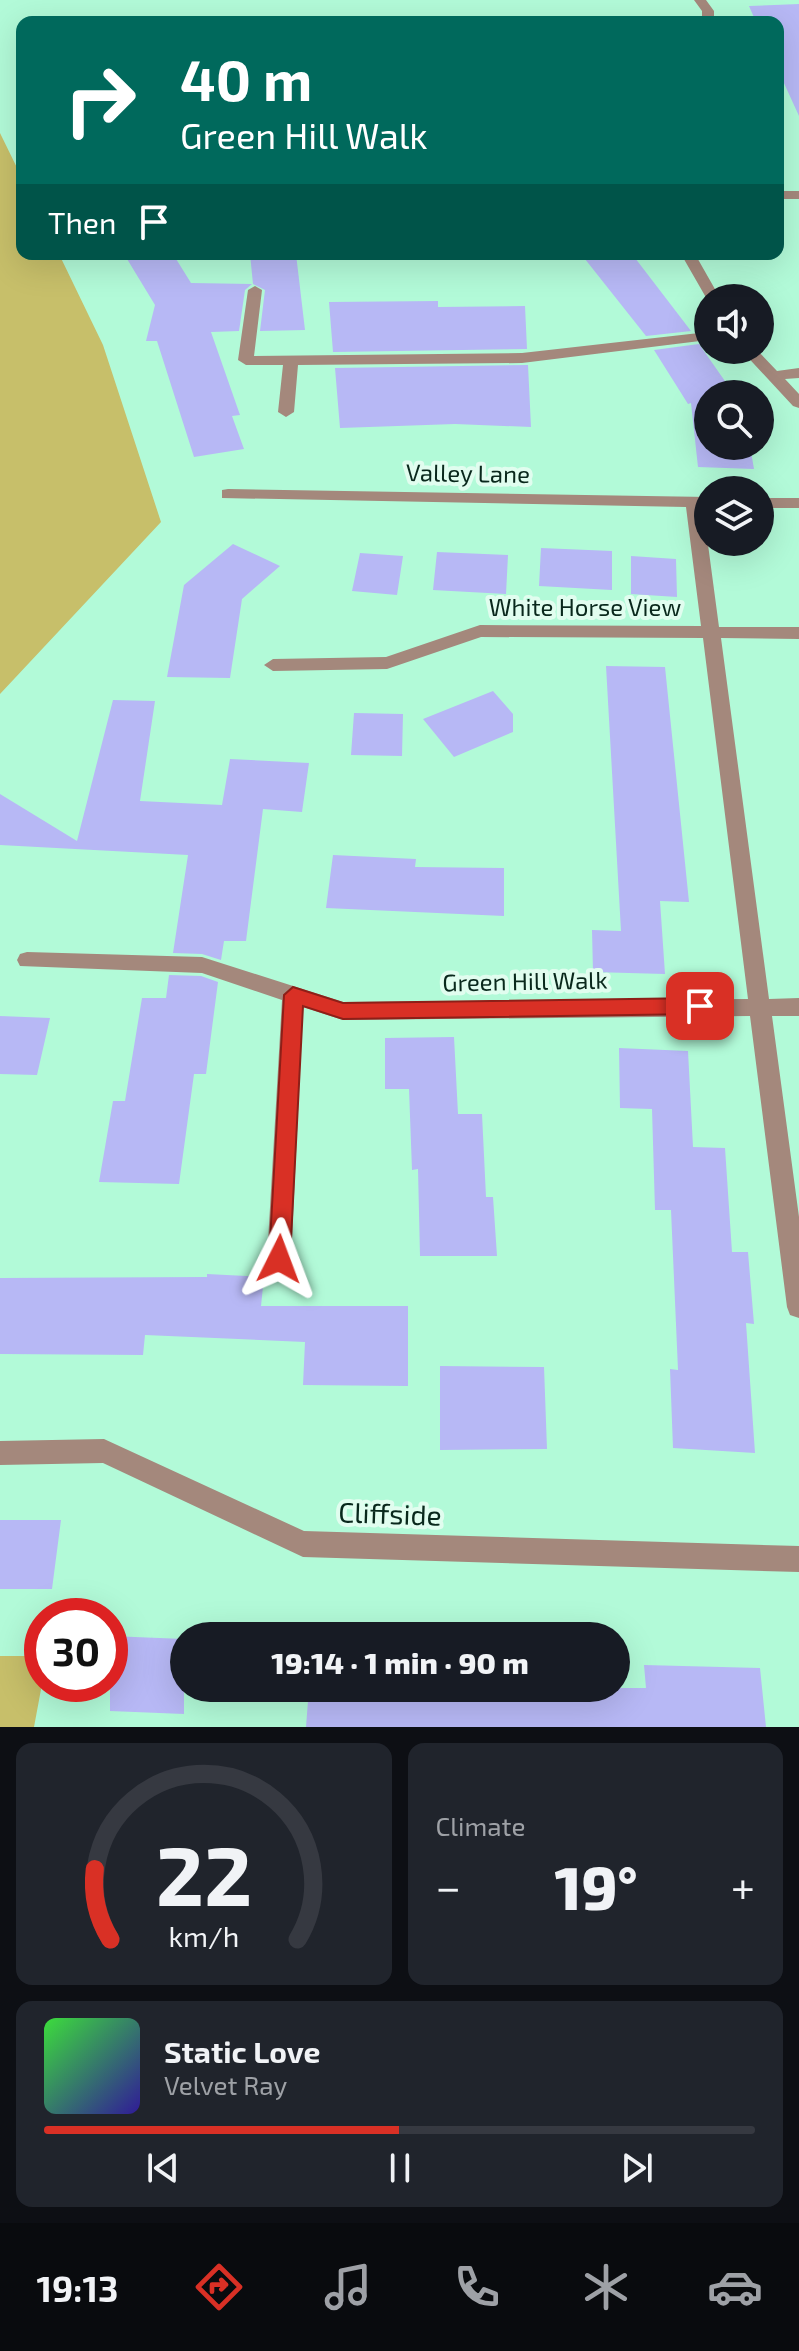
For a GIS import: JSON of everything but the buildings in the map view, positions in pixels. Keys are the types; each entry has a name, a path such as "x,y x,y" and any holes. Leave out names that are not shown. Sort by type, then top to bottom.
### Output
{"street":[{"path":"691,260 705,284"},
{"path":"255,290 246,360 522,358 694,338"},
{"path":"286,412 291,361"},
{"path":"762,364 799,403"},
{"path":"774,376 799,373"},
{"name":"Valley Lane","path":"228,494 694,502"},
{"path":"774,503 799,503"},
{"path":"705,556 710,631 799,1307"},
{"name":"White Horse View","path":"273,665 387,663 480,631 799,633"},
{"name":"Green Hill Walk","path":"27,960 202,965 343,1011 799,1007"},
{"path":"279,1259 293,995"},
{"name":"Cliffside","path":"0,1453 104,1451 303,1544 799,1559"}],"shaded area":[{"path":"0,133 16,166 16,260 62,260 103,345 161,522 0,694"},
{"path":"0,1656 24,1656 24,1702 39,1702 34,1727 0,1727"}],"route":[{"path":"279,1259 293,995 343,1011 700,1006"}]}
